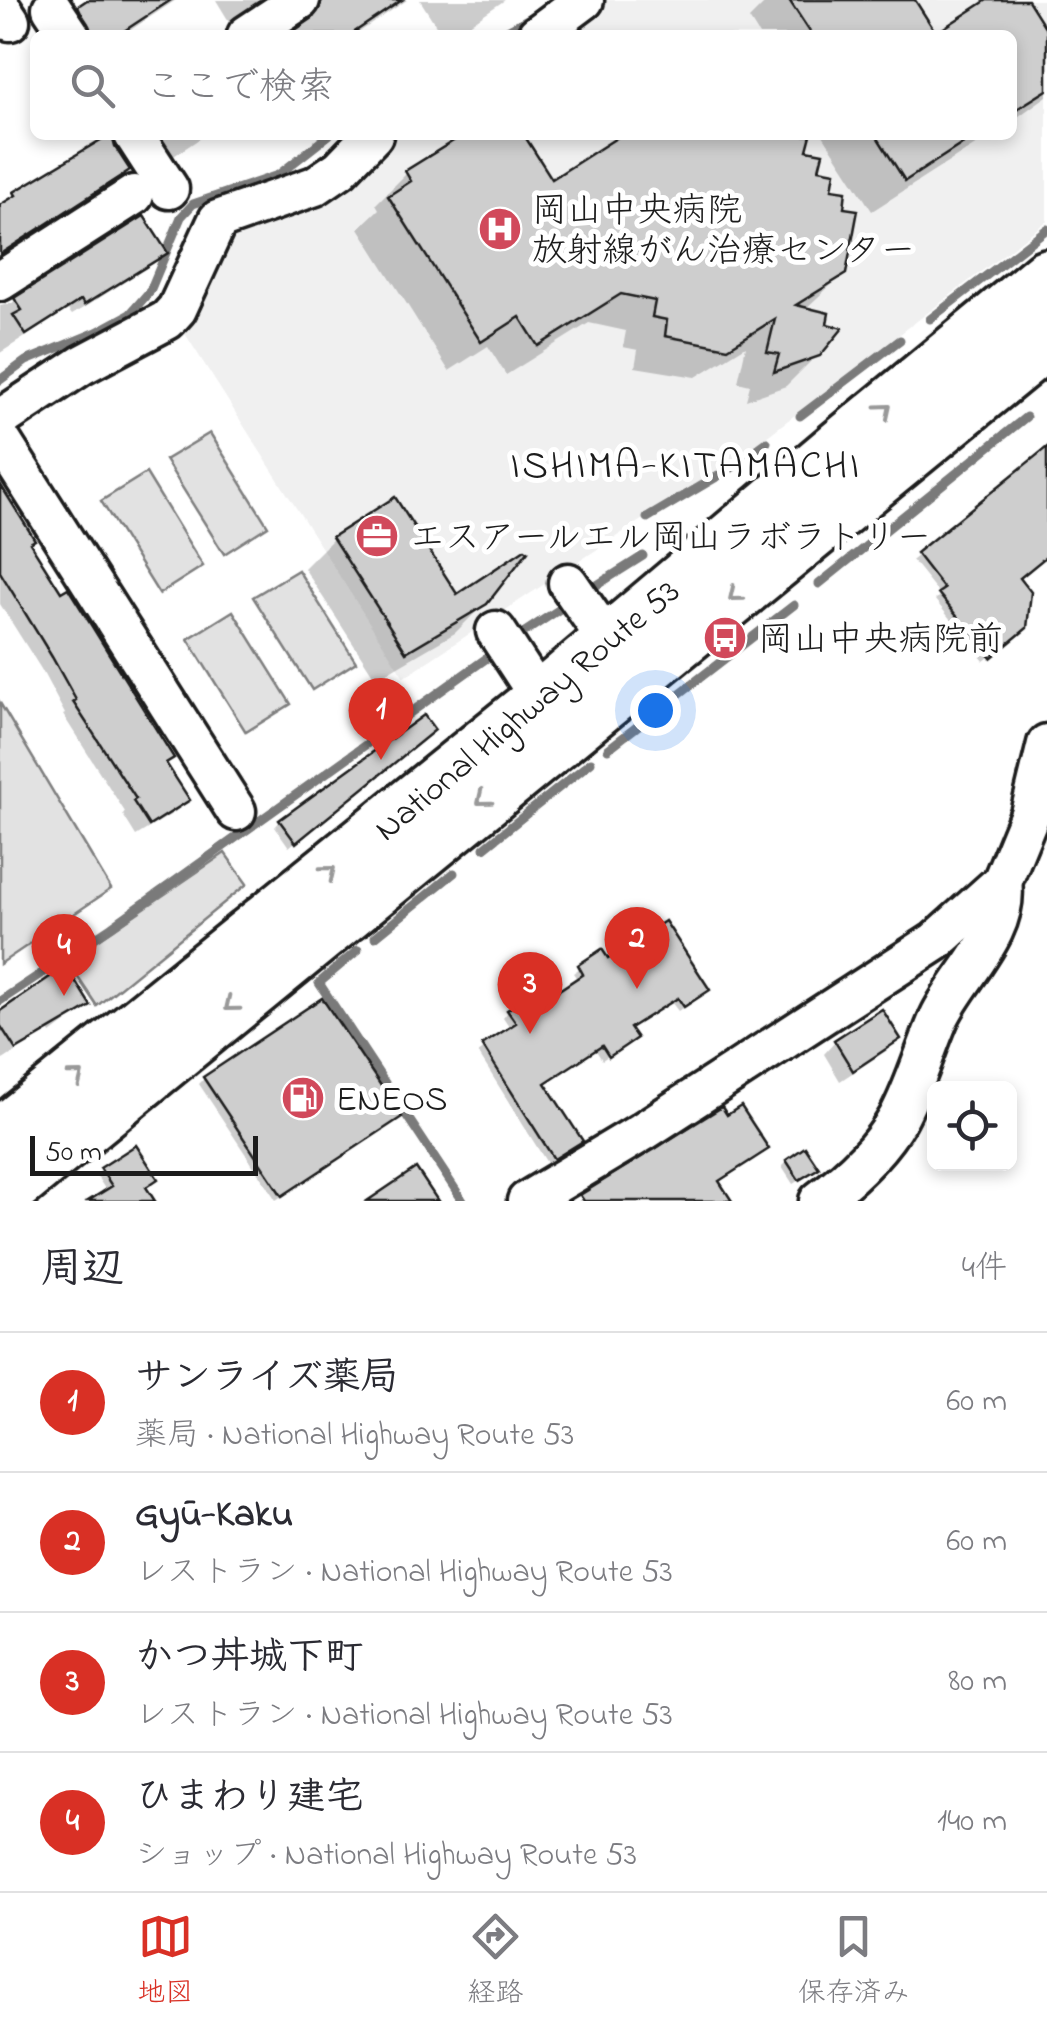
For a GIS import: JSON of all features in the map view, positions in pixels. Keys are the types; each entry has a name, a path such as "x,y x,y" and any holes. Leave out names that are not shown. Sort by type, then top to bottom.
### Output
{"highway":[{"name":"National Highway Route 53","path":"0,1196 824,492 1047,277"},
{"name":"National Highway Route 53","path":"0,1137 541,700 583,604 824,492 1047,340"}],"street":[{"path":"255,30 300,0"},
{"path":"543,30 584,0"},
{"path":"0,281 151,192 135,140"},
{"path":"0,419 82,365 167,320 177,309 218,220 314,186 340,169 368,140"},
{"path":"0,438 236,811"},
{"path":"502,641 541,700"},
{"path":"527,1201 642,1132 935,942 1002,882 1030,814 1047,744"},
{"path":"819,1201 846,1180 897,1119 942,1013 971,971 1005,902 1002,882"}],"shaded area":[{"path":"597,0 1047,0 1047,221 761,441 404,677 177,321 223,228 376,140 1017,140 1017,30 557,30"},
{"path":"210,433 268,526 224,554 165,460"},
{"path":"146,473 203,566 159,594 101,501"},
{"path":"298,570 356,662 312,690 253,597"},
{"path":"233,611 291,704 246,732 188,639"},
{"path":"0,703 111,889 0,964"},
{"path":"225,853 247,884 97,1006 67,961"}],"building":[{"path":"87,0 171,0 126,30 90,30 78,6"},
{"path":"322,0 402,0 357,30 295,30 313,18"},
{"path":"789,0 915,0 934,30 809,30"},
{"path":"987,0 1028,0 1047,30 1047,90 1017,109 1017,30 941,30"},
{"path":"101,140 113,140 130,170 0,254 0,205 16,195 14,192"},
{"path":"455,140 527,140 552,179 613,140 810,140 807,150 823,153 819,169 835,172 832,189 846,191 844,208 858,210 846,274 796,305 829,313 827,324 843,328 820,356 774,372 779,354 767,352 775,319 728,348 665,336 667,320 652,317 655,301 621,294 538,346 520,317 481,342 388,196 411,181 405,171"},
{"path":"879,140 968,140 905,181"},
{"path":"144,216 168,253 84,305 81,300 26,335 13,315 22,310 14,298"},
{"path":"1047,447 1047,556 1020,578 1031,592 1027,628 991,658 938,593 944,589 916,553"},
{"path":"0,484 61,592 68,588 174,758 166,763 190,800 149,826 0,572"},
{"path":"395,497 457,594 525,549 528,551 487,604 406,652 332,537"},
{"path":"424,715 435,730 296,843 279,820"},
{"path":"665,921 710,990 684,1007 678,998 630,1028 637,1038 609,1057 602,1046 545,1083 583,1141 554,1159 482,1045 516,1023 507,1010 531,994 538,1004 583,974 578,965 602,949 608,958"},
{"path":"66,966 91,1006 16,1050 0,1025 0,1011"},
{"path":"322,998 402,1117 282,1196 203,1077"},
{"path":"882,1009 901,1039 853,1071 834,1040"},
{"path":"741,1106 769,1149 719,1181 732,1201 584,1201 580,1195 722,1107 727,1115"},
{"path":"136,1145 158,1179 146,1187 155,1201 88,1201 112,1186 100,1168"},
{"path":"805,1147 819,1168 799,1180 786,1160"},
{"path":"416,1168 438,1201 367,1201"}],"waterway":[{"path":"507,30 533,16"},
{"path":"0,380 26,361 130,314 150,291 181,217 193,204 278,175 323,140"},
{"path":"930,319 1047,229"},
{"path":"800,416 900,340"},
{"path":"819,584 1026,417"},
{"path":"647,518 730,469 767,442"},
{"path":"586,592 643,556"},
{"path":"511,641 569,603"},
{"path":"608,749 794,605"},
{"path":"0,1001 111,927 498,650"},
{"path":"484,848 591,762"},
{"path":"375,937 454,873"},
{"path":"358,950 319,983 463,1201"}],"place":[{"name":"岡山中央病院 放射線がん治療センター","path":"500,229"},
{"name":"エスアールエル岡山ラボラトリー","path":"377,536"},
{"name":"岡山中央病院前","path":"725,638"},
{"name":"サンライズ薬局","path":"381,760"},
{"name":"Gyū-Kaku","path":"637,989"},
{"name":"ひまわり建宅","path":"64,996"},
{"name":"かつ丼城下町","path":"530,1034"},
{"name":"ENEOS","path":"303,1098"}],"district":[{"name":"ISHIMA-KITAMACHI","path":"686,463"}]}
